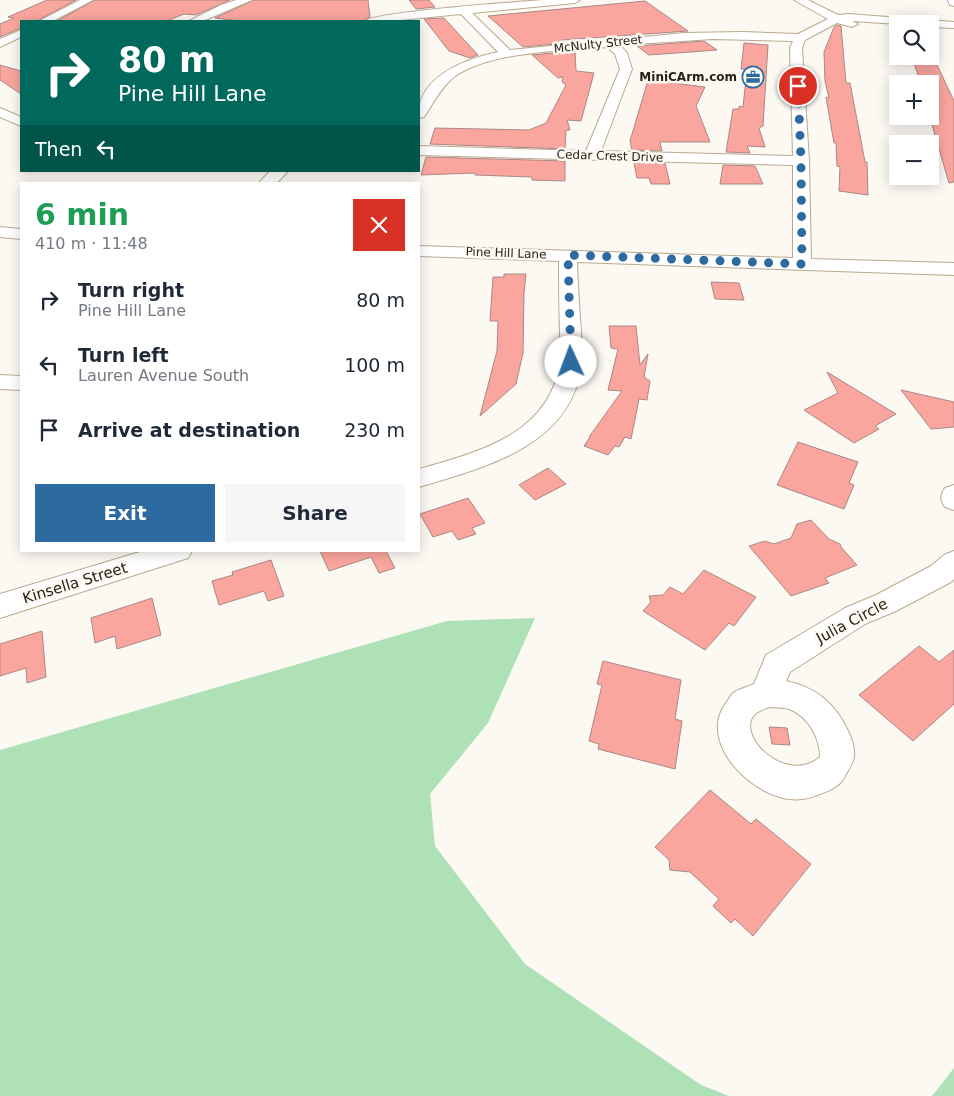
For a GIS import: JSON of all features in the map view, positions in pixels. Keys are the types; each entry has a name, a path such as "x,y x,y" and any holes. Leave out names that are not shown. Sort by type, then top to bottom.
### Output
{"street":[{"path":"47,20 88,0"},
{"path":"197,20 225,7 247,0"},
{"path":"379,20 569,0"},
{"path":"799,0 848,23 889,26"},
{"path":"463,10 507,54"},
{"path":"802,264 801,161 796,48 800,38 836,19 848,18 954,25"},
{"path":"939,30 954,31"},
{"path":"0,43 20,33"},
{"name":"McNulty Street","path":"420,113 444,79 454,71 507,54 707,35 766,35 800,38"},
{"path":"592,156 626,69 621,53 610,43"},
{"path":"0,112 20,106"},
{"path":"0,112 20,122"},
{"name":"Cedar Crest Drive","path":"420,151 801,161"},
{"path":"270,182 288,173"},
{"path":"0,232 20,234"},
{"name":"Pine Hill Lane","path":"420,251 954,269"},
{"path":"420,478 483,459 529,436 556,411 566,386 571,362 568,255"},
{"path":"0,382 20,383"},
{"path":"954,494 954,501"},
{"name":"Kinsella Street","path":"0,606 175,552"},
{"name":"Julia Circle","path":"766,693 777,664 855,616 941,574 954,562"}],"green space":[{"path":"535,618 488,723 430,794 435,846 525,964 701,1085 729,1096 0,1096 0,750 447,621"},
{"path":"954,1068 954,1096 932,1096"}],"building":[{"path":"47,0 76,0 39,20 20,20 20,28 0,37 0,24 14,18 8,17"},
{"path":"95,0 230,0 196,15 184,14 169,20 59,20"},
{"path":"254,0 368,0 370,17 365,20 231,20 215,18"},
{"path":"409,0 429,0 435,7 416,9"},
{"path":"645,1 688,31 562,40 565,43 523,47 488,16"},
{"path":"444,18 478,55 470,58 449,51 424,19"},
{"path":"837,25 841,26 846,83 850,83 865,162 867,162 868,195 839,191 840,167 837,166 836,143 834,143 826,97 829,98 825,81 824,52 834,27"},
{"path":"704,41 717,50 649,55 637,46"},
{"path":"744,43 768,45 763,126 759,128 765,147 747,146 750,153 726,152 733,109 739,109 739,106 743,107 747,69 741,69"},
{"path":"575,51 576,71 594,73 581,121 567,120 570,130 566,130 565,149 430,144 435,128 529,130 546,123 566,85 562,82 563,77 558,78 532,55"},
{"path":"0,65 20,71 20,93 0,80"},
{"path":"914,65 937,65 954,101 954,182 949,183 939,149 939,135 935,135 932,125 939,125 939,75 918,75"},
{"path":"648,80 705,87 696,106 710,142 660,142 662,151 632,150 630,141"},
{"path":"426,157 565,161 565,181 532,180 532,177 475,175 475,173 421,175"},
{"path":"634,163 665,163 670,184 651,184 649,178 637,178"},
{"path":"723,165 755,166 763,184 720,184"},
{"path":"504,274 526,274 523,353 516,384 480,416 497,351 498,321 490,321 493,277 504,277"},
{"path":"711,282 739,283 744,300 715,299"},
{"path":"609,326 636,326 640,365 648,354 644,377 650,381 647,400 639,399 631,439 625,437 619,447 615,446 608,455 584,446 622,391 608,390 618,349 611,348"},
{"path":"827,372 896,414 875,426 879,429 854,443 804,410 838,393"},
{"path":"901,390 954,402 954,427 931,429"},
{"path":"798,442 858,462 849,483 854,485 844,509 777,485"},
{"path":"548,468 566,484 535,500 519,485"},
{"path":"468,498 485,523 472,528 476,534 458,540 452,531 433,537 420,514"},
{"path":"811,520 829,539 840,544 857,565 825,578 829,583 791,596 749,546 765,541 774,544 791,538 797,524"},
{"path":"320,552 387,552 395,568 379,573 371,557 329,571"},
{"path":"271,560 284,596 268,601 264,591 219,605 212,581 233,575 232,572"},
{"path":"704,570 756,597 734,626 729,623 705,650 643,611 651,602 649,596 663,595 670,587 683,594"},
{"path":"152,598 161,635 117,649 115,636 95,643 91,618"},
{"path":"42,631 46,677 27,683 26,668 0,676 0,644"},
{"path":"919,646 939,662 954,650 954,704 913,741 859,695"},
{"path":"603,661 681,680 675,719 682,721 675,769 598,749 599,744 589,741 602,685 597,684"},
{"path":"769,727 787,728 790,745 772,744"},
{"path":"710,790 751,824 756,819 811,864 753,936 735,919 731,923 713,906 719,899 690,872 670,870 669,860 655,847"}],"place":[{"name":"MiniCArm.com","path":"753,77"}],"route":[{"path":"571,362 568,255 802,264 798,86"}]}
